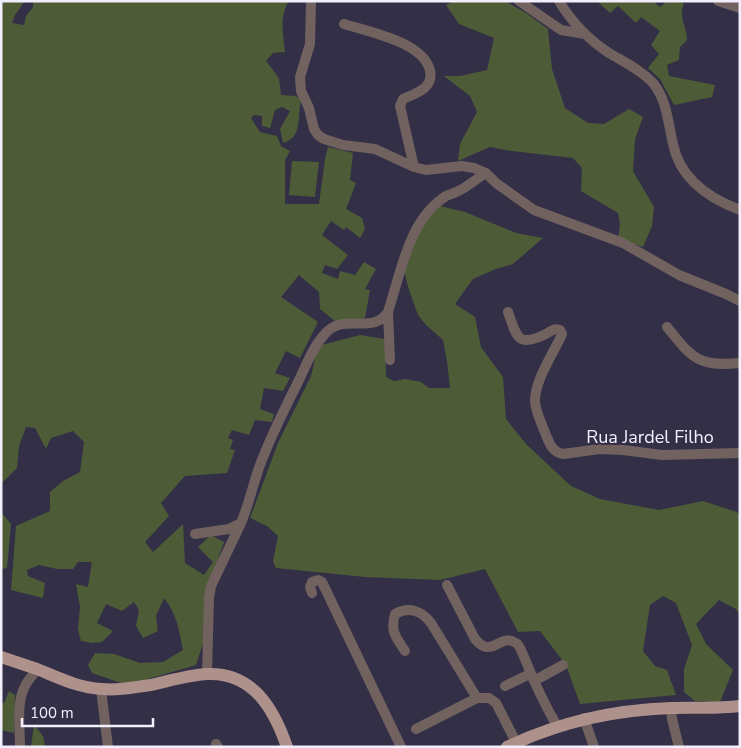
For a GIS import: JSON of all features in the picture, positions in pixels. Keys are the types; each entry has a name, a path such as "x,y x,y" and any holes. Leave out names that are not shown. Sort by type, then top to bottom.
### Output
{"main road":[{"path":"1,657 78,686 101,689 122,690 207,674 236,679 254,689 266,703 282,733 287,747"},
{"path":"512,745 557,726 584,718 640,710 740,706"}],"street":[{"path":"311,1 309,51 300,77 302,91 309,108 314,129 318,135 324,139 344,145 375,150 414,167 426,170 462,166 474,168 486,173 496,183 534,210 623,243 679,275 740,301"},
{"path":"519,1 561,30 585,34"},
{"path":"559,1 585,34 606,51 646,75 654,84 662,97 673,145 679,162 696,185 708,196 740,210"},
{"path":"718,1 740,8"},
{"path":"344,24 396,40 422,54 427,63 431,73 429,82 424,90 403,99 400,106 414,167"},
{"path":"207,674 211,586 241,523 260,464 316,346 332,327 339,324 378,322 384,318 388,312 407,253 419,225 431,209 446,196 461,190 486,173"},
{"path":"388,312 390,360"},
{"name":"Rua Jardel Filho","path":"508,312 516,333 523,340 532,341 555,329 560,330 562,334 538,384 535,402 537,414 551,446 557,453 563,454 600,449 662,455 740,453"},
{"path":"666,328 687,353 704,362 721,365 740,363"},
{"path":"195,534 229,530 241,523"},
{"path":"312,593 310,587 312,582 318,580 322,582 401,747"},
{"path":"448,585 475,639 480,645 493,647 504,640 514,641 519,645 532,677 557,726"},
{"path":"405,651 393,631 392,623 395,614 402,610 415,610 426,616 432,623 477,698"},
{"path":"505,686 563,665"},
{"path":"20,747 22,695 25,686 37,669"},
{"path":"101,689 108,747"},
{"path":"416,729 477,698 493,700 512,745"},
{"path":"671,708 679,747"},
{"path":"584,718 594,747"}],"green space":[{"path":"1,1 25,1 12,23 24,25 26,16 33,7 33,1 289,1 283,19 285,52 273,53 266,61 279,78 281,95 296,96 301,100 298,126 294,136 283,143 280,129 290,111 282,107 275,110 270,128 262,126 262,116 254,115 251,118 260,132 277,136 281,146 290,151 285,160 285,204 319,204 328,147 353,153 350,180 356,183 346,209 362,218 365,229 360,238 346,227 344,230 331,221 322,235 348,255 337,269 325,265 322,273 338,279 340,271 355,275 364,262 376,269 365,289 370,290 365,318 336,322 320,309 319,292 299,275 281,297 318,322 300,358 286,351 275,373 290,378 283,391 264,388 260,409 274,414 272,422 255,420 249,435 232,430 228,438 233,440 230,449 235,450 227,473 185,476 161,503 169,516 145,542 153,552 183,524 185,563 204,575 213,562 198,547 211,535 224,542 212,577 207,631 196,665 127,685 92,673 88,665 95,653 114,654 140,663 163,662 183,650 175,616 164,598 156,616 158,631 143,638 136,626 139,610 134,602 122,611 106,604 97,623 113,631 102,642 92,643 81,641 78,629 80,607 76,584 88,587 92,562 78,562 73,569 57,569 39,565 27,570 28,576 45,583 43,598 11,590 16,526 50,511 50,492 63,481 80,472 84,442 73,431 51,438 46,449 35,428 26,427 19,446 17,468 1,484"},
{"path":"454,1 505,1 548,29 552,69 565,108 588,123 604,124 629,109 643,117 635,139 633,171 654,207 652,226 643,247 618,239 620,224 618,213 581,191 582,168 573,158 490,147 458,161 460,144 477,112 470,96 444,76 460,76 487,70 494,38 459,24 446,5"},
{"path":"597,1 653,1 660,7 667,1 679,1 684,4 682,17 687,40 680,47 679,60 667,65 669,76 715,85 712,97 674,105 660,79 648,68 659,54 651,45 660,31 641,17 636,23 618,6 610,13"},
{"path":"292,161 319,162 315,197 289,195"},
{"path":"440,206 465,212 516,233 543,238 513,264 473,279 455,304 475,317 481,347 503,377 506,419 526,444 571,486 600,499 659,510 703,501 737,512 740,516 740,615 736,609 719,600 696,624 706,644 733,670 720,702 695,701 684,692 684,669 692,645 676,603 663,596 650,605 643,651 655,666 667,670 676,695 580,704 566,665 540,631 518,632 485,569 440,580 365,577 276,568 273,561 278,536 267,526 250,518 278,443 311,376 318,346 360,335 385,339 386,377 394,381 405,379 421,382 429,388 450,388 443,340 418,315 404,271 417,230"},
{"path":"1,512 11,524 7,568 1,569"},
{"path":"9,691 15,695 14,733 1,730 1,703 4,703"},
{"path":"34,725 43,736 45,747 31,747"}]}
